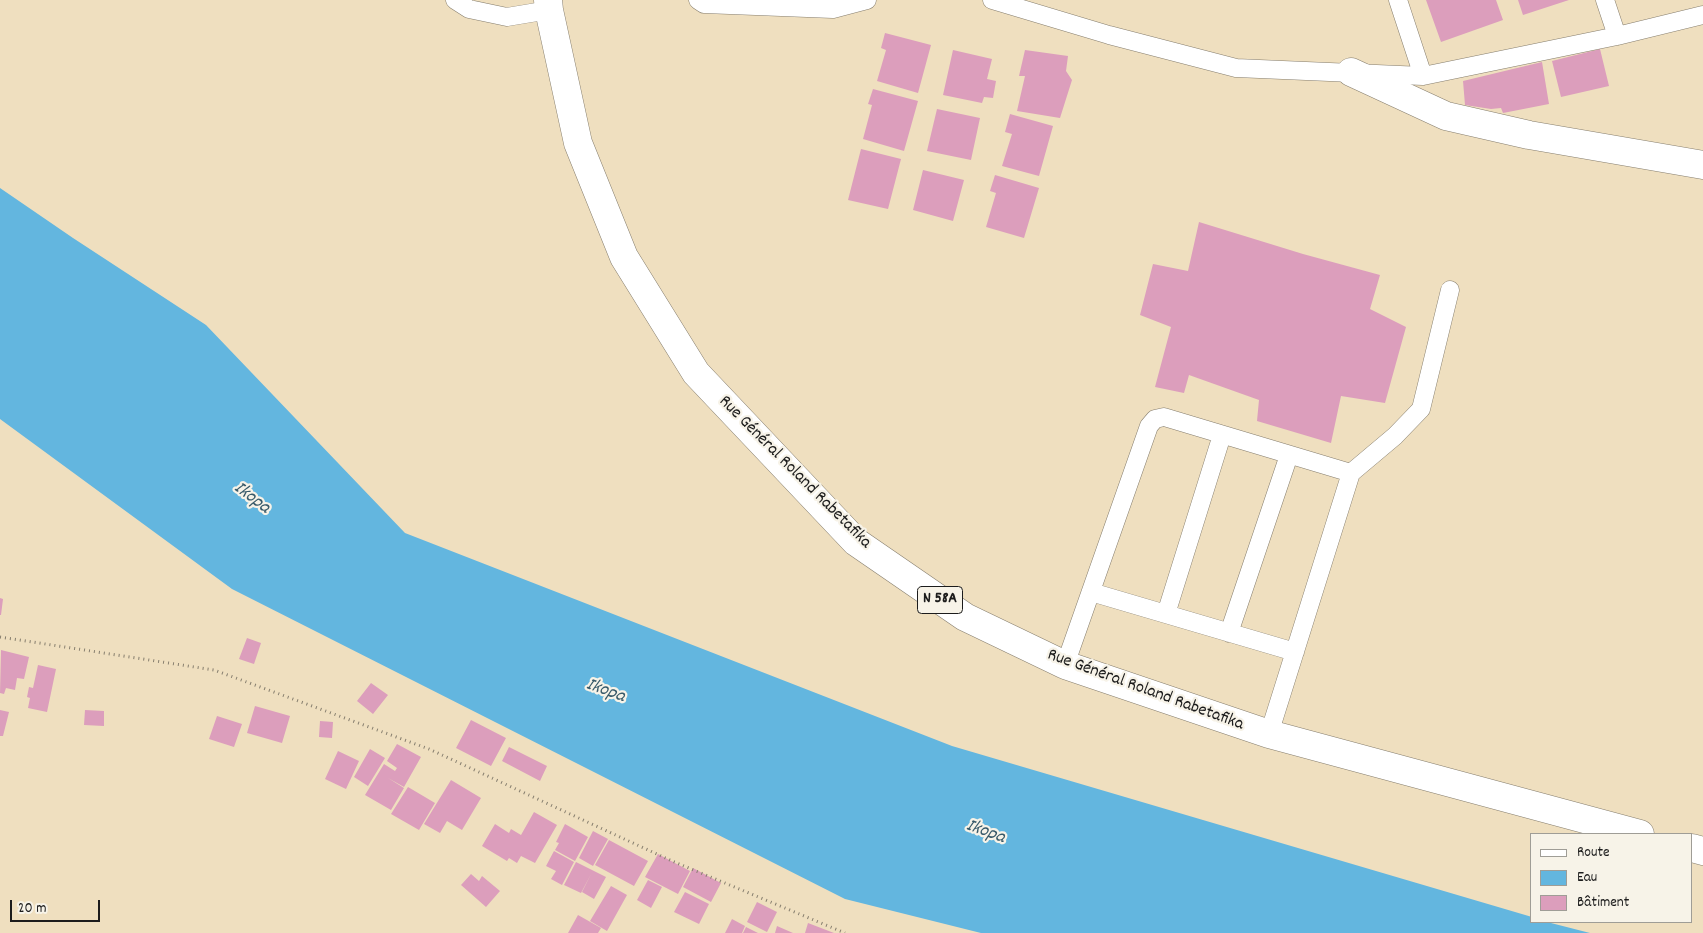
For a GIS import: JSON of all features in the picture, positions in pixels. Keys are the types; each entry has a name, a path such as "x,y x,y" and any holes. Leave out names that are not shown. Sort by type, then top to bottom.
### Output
{"main road":[{"name":"Rue Général Roland Rabetafika","path":"548,5 578,143 624,257 696,373 856,542 965,617 1065,665 1269,734 1636,833"},
{"path":"1351,72 1446,116 1529,135 1703,164"}],"lane":[{"path":"455,0 469,8 507,16 548,5"},
{"path":"698,0 704,4 833,9 867,0"},
{"path":"992,0 1236,68 1423,76 1617,36 1703,15"},
{"path":"1398,0 1423,76"},
{"path":"1605,0 1617,36"},
{"path":"1269,734 1351,473 1395,436 1421,408 1450,290"},
{"path":"1065,665 1149,426 1155,419 1164,417 1351,473"},
{"path":"1166,614 1222,435"},
{"path":"1229,633 1288,455"},
{"path":"1091,592 1295,652"}],"path":[{"path":"0,637 214,670 429,749 672,861 845,933"}],"water":[{"name":"Ikopa","path":"0,188 206,325 405,533 952,746 1530,916 1530,923 1551,923 1590,933 981,933 845,899 232,589 0,419"}],"building":[{"path":"1426,0 1496,0 1503,20 1441,42"},
{"path":"1518,0 1569,0 1523,15"},
{"path":"885,33 931,45 918,93 877,81 886,50 881,48"},
{"path":"1600,49 1609,86 1561,97 1552,61"},
{"path":"953,50 992,59 987,79 996,81 993,98 984,97 982,103 943,95"},
{"path":"1025,50 1068,56 1066,71 1072,80 1060,118 1017,111 1025,76 1019,76"},
{"path":"1542,62 1549,104 1503,113 1501,108 1491,109 1465,105 1463,81"},
{"path":"873,89 918,101 904,151 863,139 872,105 868,104"},
{"path":"937,109 980,118 971,160 927,151"},
{"path":"1010,114 1053,126 1039,176 1002,166 1012,134 1005,132"},
{"path":"861,149 901,159 888,209 848,200"},
{"path":"923,170 964,180 953,221 913,210"},
{"path":"995,175 1039,188 1024,238 986,227 996,193 990,191"},
{"path":"1199,222 1380,275 1370,309 1406,327 1385,403 1341,396 1331,443 1257,421 1259,400 1189,375 1184,393 1155,387 1171,327 1140,315 1153,264 1188,271"},
{"path":"0,598 3,599 1,615 0,615"},
{"path":"247,638 261,643 254,664 239,659"},
{"path":"1,650 29,657 24,679 17,678 15,690 6,688 4,694 0,693"},
{"path":"38,665 56,669 47,712 28,708 30,698 27,697 29,687 33,688"},
{"path":"371,683 388,695 373,714 357,701"},
{"path":"255,706 290,716 282,743 247,733"},
{"path":"0,710 9,712 3,736 0,736"},
{"path":"85,710 104,711 104,726 84,725"},
{"path":"217,716 242,724 234,747 209,739"},
{"path":"471,720 506,738 491,766 456,748"},
{"path":"320,721 333,722 332,738 319,737"},
{"path":"397,744 421,757 404,787 388,778 404,788 391,810 365,795 384,764 395,771 397,768 387,761"},
{"path":"509,747 547,766 540,781 502,761"},
{"path":"370,749 385,758 368,786 354,777"},
{"path":"338,751 359,761 346,789 325,779"},
{"path":"451,780 481,798 462,830 447,821 440,833 424,824"},
{"path":"408,787 435,803 419,830 391,814"},
{"path":"534,812 557,825 535,863 521,856 517,863 509,858 507,861 482,846 495,824 509,833 511,829 521,835"},
{"path":"565,824 588,837 575,861 555,850 559,843 556,842"},
{"path":"593,831 608,839 593,866 579,858"},
{"path":"609,840 648,861 634,886 595,865"},
{"path":"554,851 574,862 562,885 551,879 556,871 546,866"},
{"path":"658,854 690,871 678,894 645,877"},
{"path":"576,862 606,877 594,899 582,892 591,874 581,893 564,885"},
{"path":"693,868 721,883 711,902 683,887"},
{"path":"471,874 479,881 482,876 500,891 486,907 461,885"},
{"path":"648,880 662,887 651,908 637,900"},
{"path":"611,886 627,895 607,931 590,921"},
{"path":"685,892 709,904 699,924 674,912"},
{"path":"757,902 777,912 767,932 747,922"},
{"path":"578,915 601,928 598,933 568,933"},
{"path":"732,919 745,926 742,933 725,933"},
{"path":"808,923 834,933 805,933"},
{"path":"777,926 793,933 775,933"},
{"path":"746,927 758,933 743,933"}]}
